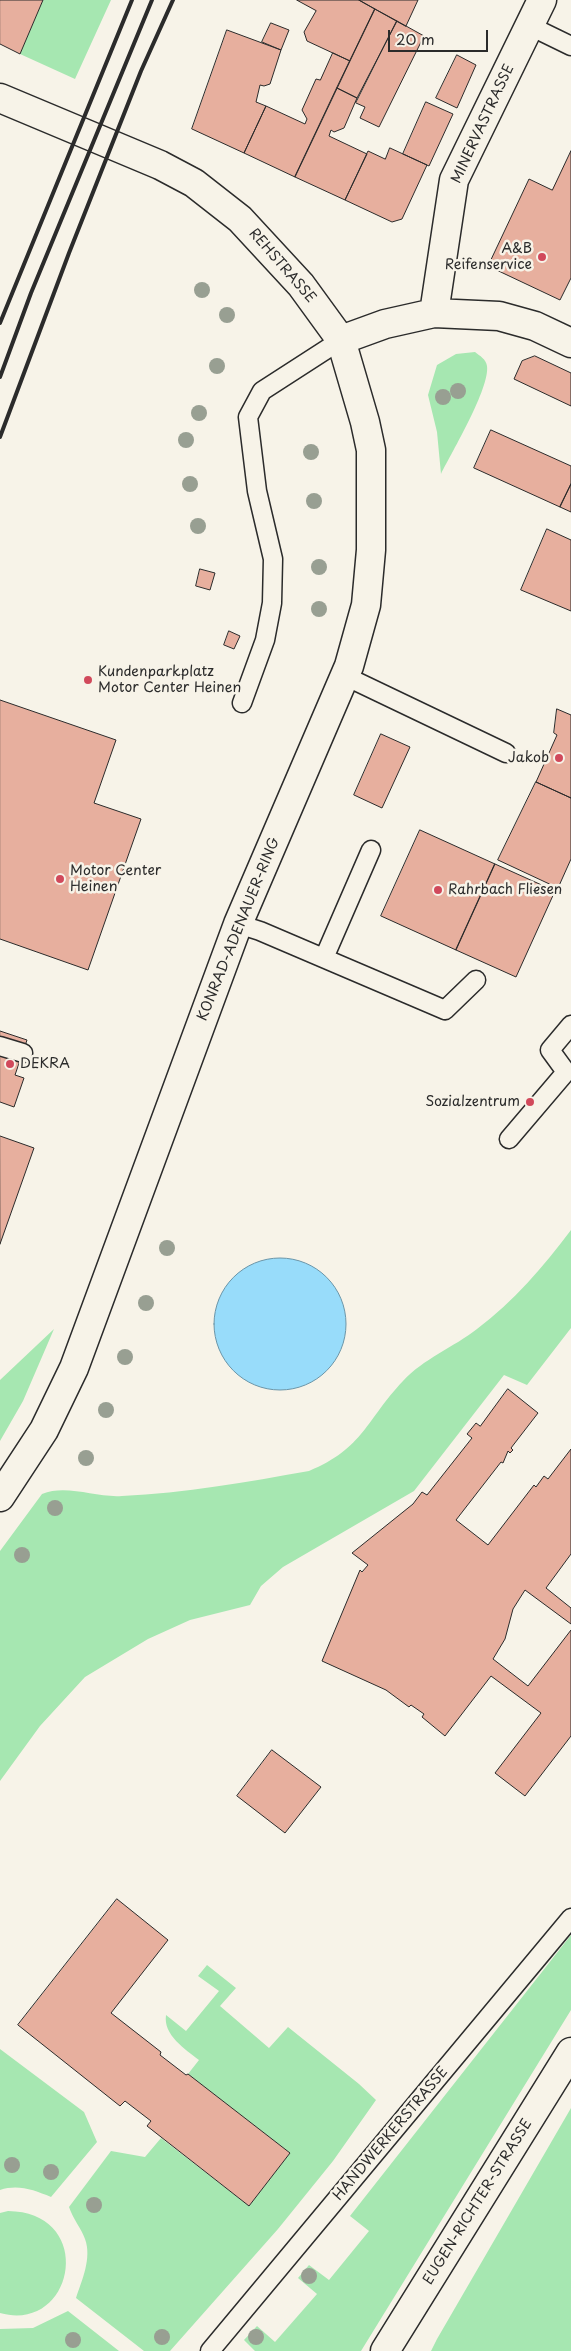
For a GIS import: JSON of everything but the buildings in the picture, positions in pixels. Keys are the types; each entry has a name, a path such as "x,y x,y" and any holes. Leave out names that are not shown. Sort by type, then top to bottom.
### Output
{"street":[{"name":"MINERVASTRASSE","path":"434,313 454,180 542,0"},
{"name":"REHSTRASSE","path":"0,98 104,140 194,183 240,219 265,244 301,285 341,340"},
{"path":"341,340 385,324 434,313 499,316 535,326 571,342"},
{"name":"KONRAD-ADENAUER-RING","path":"0,1497 44,1430 74,1368 238,924 345,676 366,605 371,550 371,450 365,422 341,340"},
{"name":"EUGEN-RICHTER-STRASSE","path":"385,2351 571,2052"}],"lane":[{"path":"530,26 571,46"},
{"path":"242,703 265,640 272,603 274,559 256,491 248,417 262,391 341,340"},
{"path":"345,676 506,754"},
{"path":"324,958 371,850"},
{"path":"238,924 260,931 445,1010 476,980"},
{"path":"508,1139 566,1072 550,1050 571,1024"},
{"path":"0,1046 23,1053"},
{"name":"HANDWERKERSTRASSE","path":"210,2351 571,1918"}],"green space":[{"path":"43,0 111,0 75,79 20,54"},
{"path":"475,352 485,361 487,366 483,389 441,474 437,432 428,395 437,365 456,354"},
{"path":"571,1230 571,1328 527,1385 504,1375 414,1491 283,1567 261,1586 250,1605 190,1620 148,1639 85,1677 40,1726 0,1781 0,1551 42,1494 61,1490 112,1496 146,1495 193,1490 309,1471 342,1453 353,1443 411,1373 468,1336 503,1307 539,1270"},
{"path":"54,1329 23,1401 0,1441 0,1380"},
{"path":"571,1935 571,2010 361,2351 255,2351 244,2340 257,2326 275,2342 317,2294 298,2278 309,2265 329,2280 369,2231 350,2216"},
{"path":"207,1965 236,1988 220,2006 269,2048 288,2027 376,2100 333,2161 278,2229 170,2351 144,2351 76,2298 87,2261 87,2246 69,2207 111,2151 145,2157 161,2138 249,2206 290,2153 188,2074 199,2060 176,2041 168,2029 166,2015 186,2031 219,1991 198,1976"},
{"path":"0,2049 84,2112 97,2142 51,2197 20,2188 0,2190"},
{"path":"571,2108 571,2351 431,2351 437,2339"},
{"path":"8,2211 36,2217 55,2230 64,2249 66,2270 59,2290 45,2306 26,2315 0,2313 0,2213"},
{"path":"68,2311 119,2351 0,2351 0,2329 33,2328"}],"water":[{"path":"280,1258 293,1259 305,1263 327,1277 341,1299 345,1311 345,1337 341,1349 327,1371 305,1385 293,1389 280,1390 267,1389 255,1385 233,1371 219,1349 215,1337 214,1324 215,1311 219,1299 233,1277 255,1263 267,1259"}],"railway":[{"path":"0,323 132,0"},
{"path":"0,377 31,293 152,0"},
{"path":"0,437 69,253 141,71 173,0"}],"place":[{"name":"A&B Reifenservice","path":"542,257"},
{"name":"Kundenparkplatz Motor Center Heinen","path":"88,680"},
{"name":"Jakob","path":"559,758"},
{"name":"Motor Center Heinen","path":"60,879"},
{"name":"Rahrbach Fliesen","path":"438,890"},
{"name":"DEKRA","path":"10,1064"},
{"name":"Sozialzentrum","path":"530,1102"}]}
